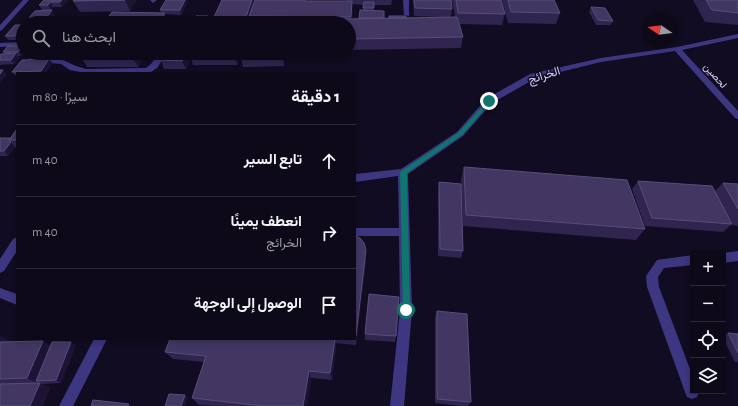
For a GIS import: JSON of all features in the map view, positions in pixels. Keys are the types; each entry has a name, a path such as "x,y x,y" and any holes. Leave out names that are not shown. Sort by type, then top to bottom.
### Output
{"street":[{"path":"0,29 26,0"},
{"path":"406,0 406,15"},
{"name":"الخرائج","path":"356,178 404,172 460,134 489,101 532,76 601,60 677,49 718,39 738,36"},
{"path":"0,45 16,44"},
{"name":"لحصين","path":"677,49 738,116"},
{"path":"43,60 63,62 73,68 94,71 148,70 154,66 158,60"},
{"path":"397,406 406,310 404,172"},
{"path":"356,232 405,232"},
{"path":"0,249 15,246"},
{"path":"0,268 15,246"},
{"path":"726,258 738,256"},
{"path":"690,260 661,263 652,276 652,286 690,387"},
{"path":"0,293 16,300"},
{"path":"66,406 99,340"}],"building":[{"path":"44,0 62,0 60,2 50,2 48,5 39,5"},
{"path":"74,0 125,0 73,1"},
{"path":"166,0 185,0 180,10 160,10"},
{"path":"222,0 252,0 246,16 214,16"},
{"path":"255,0 352,1 351,16 249,16"},
{"path":"414,0 451,0 452,9 415,8"},
{"path":"456,0 501,0 505,14 458,13"},
{"path":"508,0 554,0 560,13 511,12"},
{"path":"706,0 738,0 738,13 712,10"},
{"path":"364,2 374,2 374,8 363,8"},
{"path":"591,7 605,8 613,21 598,20"},
{"path":"52,10 48,16 31,16 35,11"},
{"path":"360,10 384,11 384,18 359,18"},
{"path":"112,12 165,13 163,16 109,16"},
{"path":"389,16 406,16 406,18 389,18"},
{"path":"457,17 463,37 356,39 356,19"},
{"path":"15,25 16,25 15,36 5,36"},
{"path":"8,46 16,46 16,52 3,52"},
{"path":"16,53 11,60 0,60 1,54"},
{"path":"22,60 48,60 41,71 12,72"},
{"path":"161,60 182,60 182,61"},
{"path":"16,130 16,140 9,140"},
{"path":"0,138 11,138 9,140 11,142 4,151 0,151"},
{"path":"464,167 627,180 645,229 466,215"},
{"path":"638,181 712,186 732,224 652,218"},
{"path":"439,182 461,184 463,251 440,249"},
{"path":"723,183 738,184 738,209"},
{"path":"356,236 360,238 364,243 366,250 356,336"},
{"path":"369,294 399,297 396,336 365,334"},
{"path":"437,311 467,314 471,402 437,399"},
{"path":"728,333 738,334 738,353"},
{"path":"170,340 335,340 330,373 309,371 303,406 263,406 192,398 206,356 165,352"},
{"path":"43,341 27,378 0,379 0,342"},
{"path":"52,342 71,342 56,380 36,381"},
{"path":"40,383 30,406 0,406 0,384"},
{"path":"169,394 185,395 181,406 165,406"},
{"path":"93,400 129,404 128,406 91,406"}],"route":[{"path":"406,310 404,172 460,134 489,101"}]}
